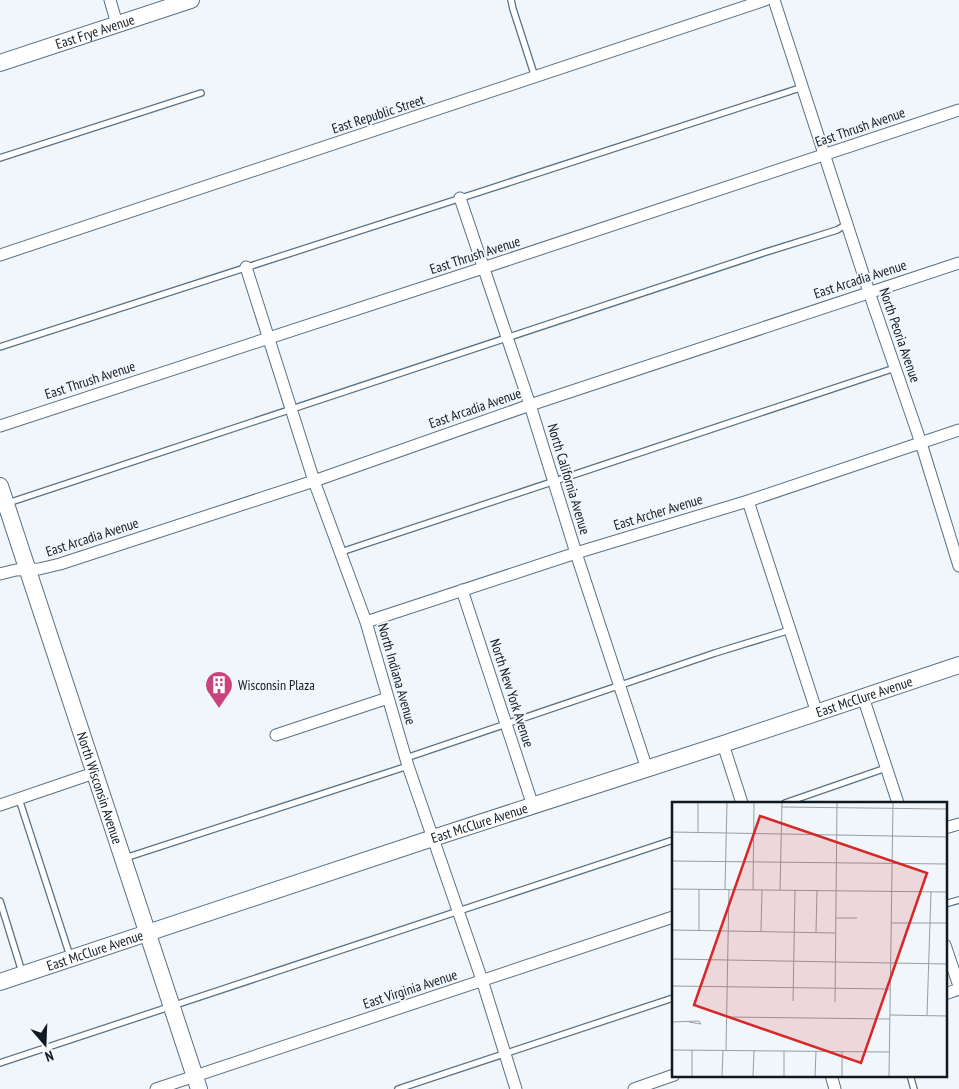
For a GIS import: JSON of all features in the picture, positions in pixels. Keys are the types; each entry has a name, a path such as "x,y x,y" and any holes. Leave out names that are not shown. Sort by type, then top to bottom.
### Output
{"street":[{"path":"110,0 118,24"},
{"name":"East Frye Avenue","path":"0,63 191,0"},
{"name":"East Republic Street","path":"0,256 765,0"},
{"name":"North Peoria Avenue","path":"774,0 869,292 921,443 959,566"},
{"name":"East Thrush Avenue","path":"0,426 959,110"},
{"name":"North California Avenue","path":"460,198 530,405 647,769"},
{"name":"East Arcadia Avenue","path":"0,574 60,564 314,481 530,405 959,263"},
{"name":"North Indiana Avenue","path":"246,267 314,481 366,622 407,762 482,980 516,1089"},
{"name":"East Archer Avenue","path":"366,622 576,553 748,500 959,430"},
{"name":"North Wisconsin Avenue","path":"0,486 197,1083"},
{"path":"748,500 817,713"},
{"name":"North New York Avenue","path":"462,590 533,806"},
{"name":"East McClure Avenue","path":"0,982 959,665"},
{"path":"276,735 388,698"},
{"path":"863,698 898,802"},
{"path":"723,744 742,802"},
{"path":"0,805 94,773"},
{"path":"946,828 959,824"},
{"name":"East Virginia Avenue","path":"156,1089 197,1083 482,980 672,917"},
{"path":"946,948 959,988 946,994"},
{"path":"634,1089 672,1076"},
{"path":"831,1076 835,1089"}],"lane":[{"path":"511,0 535,77"},
{"path":"0,346 803,86"},
{"path":"0,158 201,93"},
{"path":"6,504 837,230 848,224"},
{"path":"341,552 895,368"},
{"path":"122,859 407,762 506,724 715,653 790,630"},
{"path":"788,802 886,768"},
{"path":"19,798 71,958"},
{"path":"0,1063 672,840"},
{"path":"946,904 959,900"},
{"path":"0,901 23,974"},
{"path":"398,1089 672,998"},
{"path":"910,1076 914,1089"}],"place":[{"name":"Wisconsin Plaza","path":"219,709"}]}
